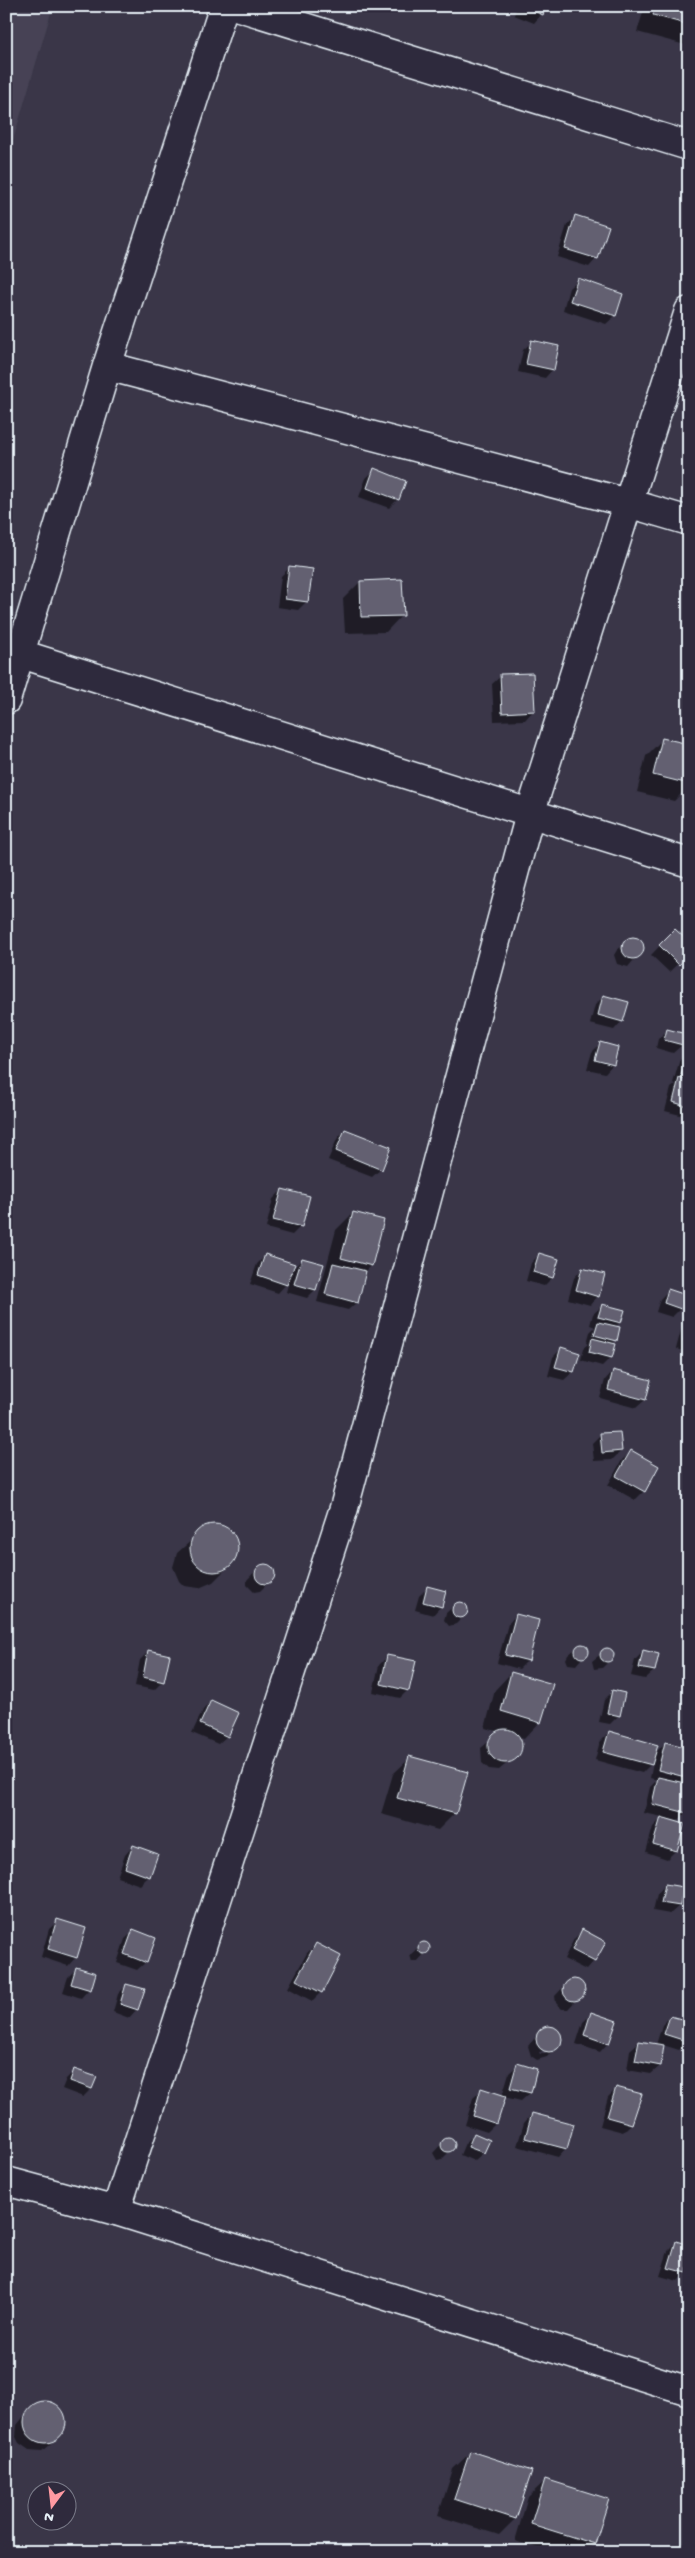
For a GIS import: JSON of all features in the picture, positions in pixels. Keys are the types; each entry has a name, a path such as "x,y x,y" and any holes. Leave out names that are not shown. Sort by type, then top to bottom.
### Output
{"street":[{"path":"6,700 107,366 224,6"},
{"path":"236,6 689,146"},
{"path":"116,2211 344,1508 530,814 689,311"},
{"path":"107,366 628,503 689,521"},
{"path":"21,654 689,864"},
{"path":"6,2181 116,2211 689,2391"}],"shaded area":[{"path":"6,6 53,6 6,164"}],"building":[{"path":"522,6 547,6 543,15"},
{"path":"656,6 689,6 689,25 653,15"},
{"path":"575,215 609,226 598,259 565,249"},
{"path":"578,278 623,294 616,316 570,301"},
{"path":"531,340 559,346 554,370 526,364"},
{"path":"374,468 406,481 399,500 367,488"},
{"path":"289,566 313,569 308,602 285,599"},
{"path":"402,579 404,616 361,617 360,581"},
{"path":"533,673 535,711 502,713 500,674"},
{"path":"662,738 689,744 689,784 653,775"},
{"path":"675,929 689,942 689,955 679,965 659,945"},
{"path":"633,937 641,940 644,948 641,956 633,959 625,956 622,948 625,940"},
{"path":"603,995 629,1002 623,1022 598,1015"},
{"path":"667,1029 686,1034 683,1045 664,1040"},
{"path":"600,1042 618,1047 614,1065 595,1060"},
{"path":"689,1049 689,1077 681,1075"},
{"path":"679,1078 689,1081 689,1107 673,1102"},
{"path":"345,1129 391,1147 382,1170 336,1151"},
{"path":"282,1189 310,1196 302,1227 273,1220"},
{"path":"353,1212 384,1220 372,1266 341,1258"},
{"path":"539,1253 559,1259 553,1278 533,1272"},
{"path":"265,1254 295,1264 287,1285 258,1275"},
{"path":"302,1258 324,1264 316,1290 294,1284"},
{"path":"333,1263 366,1271 358,1303 325,1294"},
{"path":"582,1268 605,1274 599,1297 576,1290"},
{"path":"668,1289 686,1295 681,1309 664,1303"},
{"path":"602,1304 625,1310 621,1323 598,1317"},
{"path":"689,1321 689,1342 683,1341"},
{"path":"598,1322 620,1327 617,1341 594,1335"},
{"path":"592,1338 616,1344 612,1358 589,1352"},
{"path":"561,1347 580,1353 574,1372 555,1367"},
{"path":"613,1370 651,1380 646,1400 608,1390"},
{"path":"620,1432 622,1451 602,1453 600,1433"},
{"path":"631,1450 659,1466 645,1492 616,1476"},
{"path":"214,1524 223,1526 231,1531 236,1539 238,1548 236,1557 231,1565 223,1570 214,1572 205,1570 197,1565 192,1557 190,1548 192,1539 197,1531 205,1526"},
{"path":"265,1564 272,1567 275,1574 272,1581 265,1584 258,1581 255,1574 258,1567"},
{"path":"427,1586 446,1591 442,1607 423,1602"},
{"path":"457,1602 463,1602 468,1607 466,1616 457,1618 452,1613 452,1607"},
{"path":"516,1614 539,1620 529,1661 505,1655"},
{"path":"579,1644 585,1644 589,1651 585,1658 579,1658 575,1654 575,1648"},
{"path":"604,1648 610,1648 614,1655 610,1662 604,1662 600,1658 600,1652"},
{"path":"148,1650 170,1655 164,1682 143,1677"},
{"path":"643,1650 659,1654 655,1671 639,1668"},
{"path":"387,1655 416,1661 409,1691 381,1684"},
{"path":"511,1672 553,1684 541,1723 501,1711"},
{"path":"612,1690 625,1693 620,1716 607,1713"},
{"path":"211,1700 239,1713 228,1737 200,1724"},
{"path":"505,1729 512,1730 517,1734 521,1739 521,1753 517,1758 512,1762 505,1763 498,1762 493,1758 489,1753 488,1746 489,1739 493,1734 498,1730"},
{"path":"609,1731 658,1745 652,1765 603,1752"},
{"path":"665,1742 689,1748 689,1778 658,1770"},
{"path":"409,1756 468,1772 456,1814 397,1798"},
{"path":"658,1777 689,1784 687,1813 652,1804"},
{"path":"661,1817 685,1824 677,1851 653,1844"},
{"path":"133,1845 158,1854 150,1877 125,1868"},
{"path":"665,1884 683,1887 680,1906 661,1903"},
{"path":"57,1919 86,1928 77,1958 48,1949"},
{"path":"133,1929 156,1938 147,1963 124,1954"},
{"path":"582,1929 606,1942 595,1962 572,1950"},
{"path":"422,1942 426,1942 430,1948 426,1954 422,1954 418,1950 418,1946"},
{"path":"316,1943 341,1956 322,1993 296,1980"},
{"path":"76,1967 96,1973 91,1990 71,1984"},
{"path":"574,1979 582,1982 585,1990 582,1998 574,2001 566,1998 563,1990 566,1982"},
{"path":"126,1984 145,1989 138,2010 120,2004"},
{"path":"591,2012 617,2021 609,2044 584,2035"},
{"path":"670,2016 689,2021 689,2042 664,2034"},
{"path":"549,2026 558,2030 562,2039 558,2048 549,2052 540,2048 536,2039 540,2030"},
{"path":"639,2041 664,2045 661,2066 635,2061"},
{"path":"517,2063 537,2069 531,2093 510,2088"},
{"path":"74,2069 97,2077 92,2089 70,2081"},
{"path":"616,2087 642,2094 632,2124 607,2117"},
{"path":"481,2088 506,2096 497,2124 473,2116"},
{"path":"532,2113 574,2124 567,2149 525,2138"},
{"path":"474,2133 490,2140 484,2153 468,2147"},
{"path":"445,2138 451,2138 455,2145 451,2152 445,2152 441,2148 441,2142"},
{"path":"676,2241 689,2245 687,2273 668,2268"},
{"path":"41,2401 49,2401 60,2407 66,2422 60,2437 49,2443 41,2443 30,2437 24,2426 24,2418 30,2407"},
{"path":"470,2451 532,2471 516,2519 454,2499"},
{"path":"545,2479 609,2499 595,2544 531,2524"}]}
